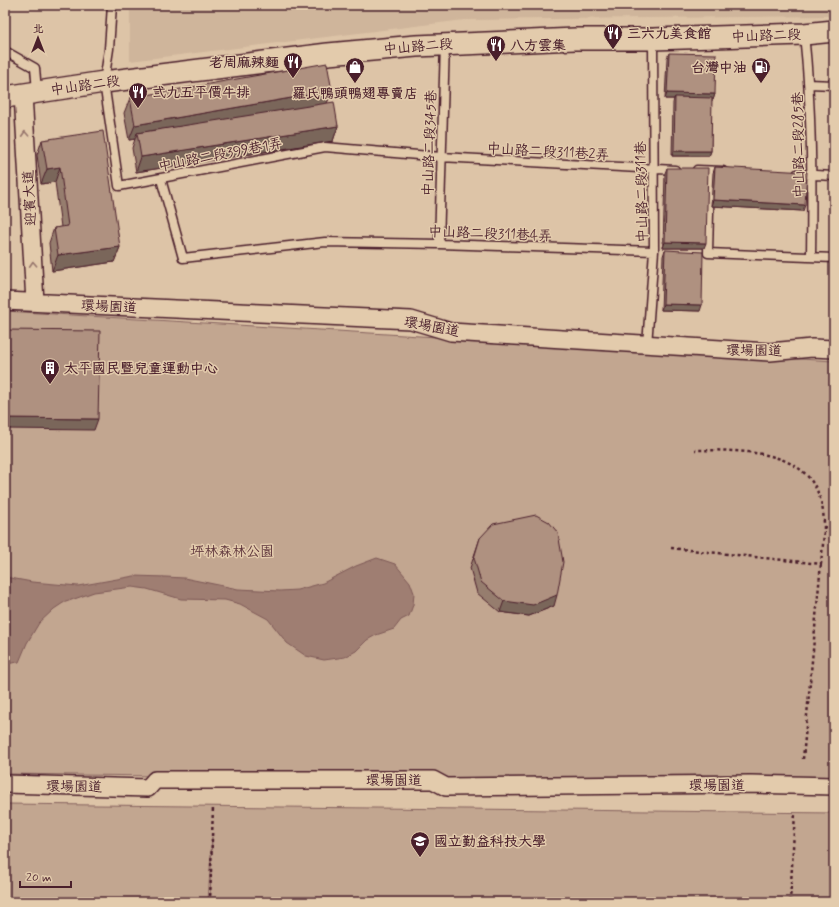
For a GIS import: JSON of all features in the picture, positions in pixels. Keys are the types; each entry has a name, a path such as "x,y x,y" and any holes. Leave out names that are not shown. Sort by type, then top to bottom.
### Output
{"street":[{"name":"中山路二段","path":"22,94 104,82 328,54 445,43 575,38 653,39 804,34 834,31"},
{"name":"迎賓大道","path":"22,94 35,302"},
{"name":"環場園道","path":"5,301 411,320 451,332 647,345 770,352 812,348 834,349"},
{"name":"環場園道","path":"5,784 148,788 155,780 433,780 446,787 751,784 834,786"}],"lane":[{"path":"104,82 109,49 112,5"},
{"name":"中山路二段285巷","path":"804,34 809,84 812,175 811,256"},
{"name":"中山路二段311巷","path":"647,345 654,251 653,39"},
{"name":"中山路二段345巷","path":"440,244 445,43"},
{"path":"5,52 35,68 22,94"},
{"name":"中山路二段399巷1弄","path":"104,82 118,186 326,147 441,158"},
{"path":"809,84 834,85"},
{"name":"中山路二段311巷2弄","path":"441,158 654,170 734,172"},
{"path":"710,171 708,253 834,258"},
{"path":"789,174 834,176"},
{"name":"中山路二段311巷4弄","path":"161,179 183,258 325,242 654,251"}],"path":[{"path":"695,450 743,451 770,454 792,464 811,480 820,499 824,527 803,759"},
{"path":"824,527 834,528"},
{"path":"671,548 821,564"},
{"path":"210,902 213,806"},
{"path":"790,902 795,813"}],"shaded area":[{"path":"130,5 834,5 834,16 464,20 130,61"},
{"path":"377,558 395,564 410,582 414,593 413,605 409,616 401,620 394,629 376,635 367,640 356,651 345,657 324,660 306,656 287,643 268,619 240,604 225,600 181,599 147,589 132,587 94,592 63,603 39,623 27,643 19,662 5,664 5,577 32,582 78,586 134,576 166,577 184,578 238,589 280,591 297,590 323,583 356,566"}],"green space":[{"name":"坪林森林公園","path":"5,311 834,361 834,785 5,774"},
{"name":"國立勤益科技大學","path":"5,804 834,813 834,902 210,902 212,837 208,902 5,902"}],"building":[{"path":"669,53 716,54 715,94 667,93"},
{"path":"327,63 332,91 135,125 130,98"},
{"path":"675,97 712,98 711,151 674,151"},
{"path":"334,102 338,126 141,157 137,133"},
{"path":"103,131 120,247 58,255 54,228 68,226 60,167 47,169 42,140"},
{"path":"715,167 807,172 805,205 713,200"},
{"path":"667,168 708,168 706,243 665,242"},
{"path":"665,250 703,252 702,305 663,304"},
{"name":"太平國民暨兒童運動中心","path":"5,330 100,331 98,419 5,418"},
{"path":"536,515 549,522 558,533 563,562 557,595 533,605 504,601 481,582 474,558 480,538 493,524"}],"place":[{"name":"三六九美食館","path":"613,50"},
{"name":"八方雲集","path":"496,62"},
{"name":"老周麻辣麵","path":"293,79"},
{"name":"羅氏鴨頭鴨翅專賣店","path":"355,84"},
{"name":"台灣中油","path":"761,84"},
{"name":"弎九五平價牛排","path":"138,109"},
{"name":"太平國民暨兒童運動中心","path":"50,385"},
{"name":"國立勤益科技大學","path":"420,858"}]}
